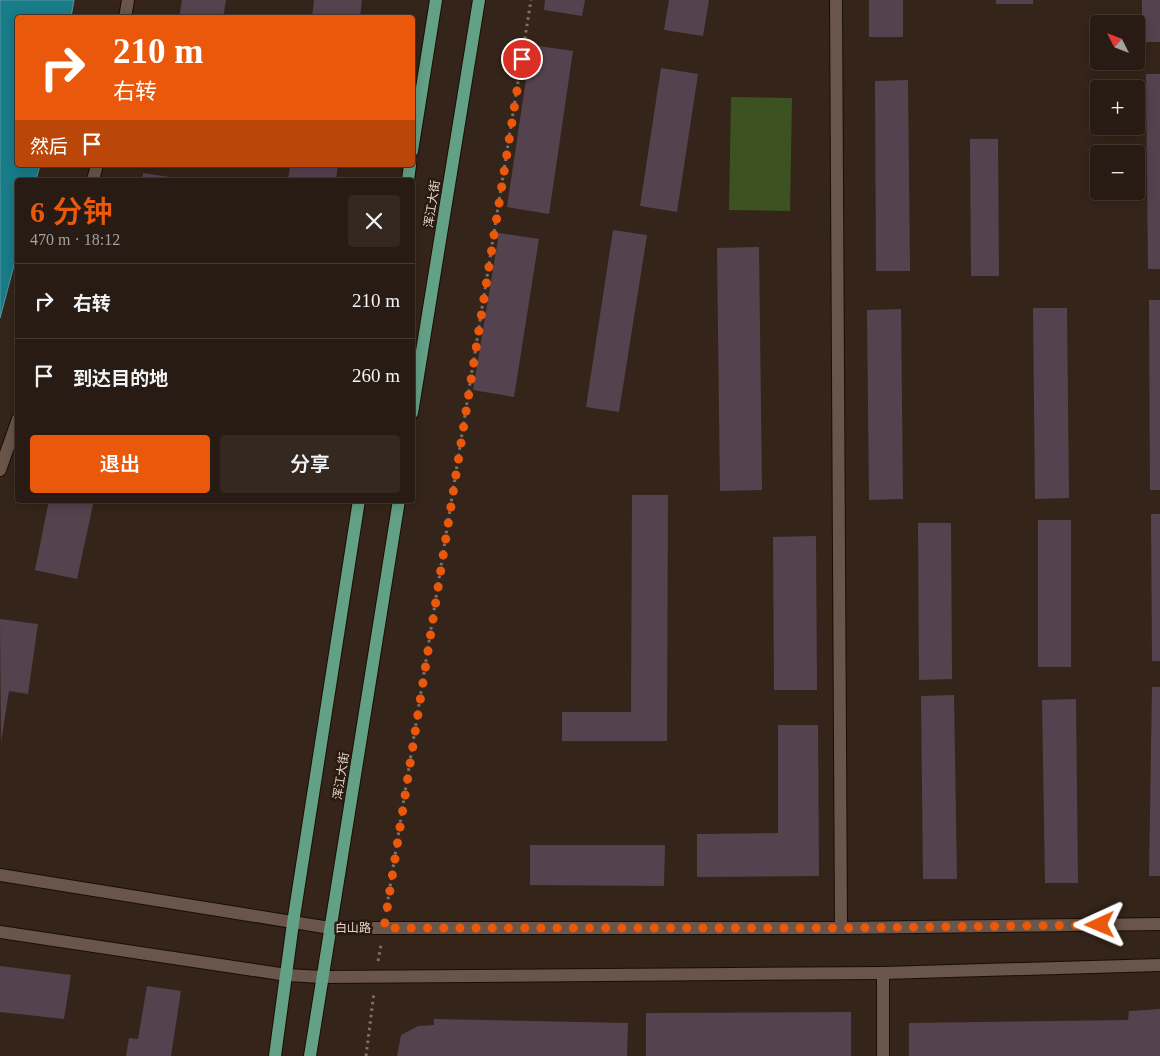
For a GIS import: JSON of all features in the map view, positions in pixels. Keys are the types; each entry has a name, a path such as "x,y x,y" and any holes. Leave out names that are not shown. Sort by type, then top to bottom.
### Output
{"main road":[{"path":"415,132 436,0"},
{"name":"浑江大街","path":"415,395 479,0"},
{"name":"浑江大街","path":"274,1056 358,503"},
{"name":"浑江大街","path":"310,1056 399,503"}],"street":[{"path":"126,15 128,0"},
{"path":"836,0 841,928"},
{"path":"0,470 15,428"},
{"name":"白山路","path":"0,875 330,928 841,928 1160,924"},
{"path":"0,932 287,975 322,977 884,972 1160,965"},
{"path":"883,1056 884,972"}],"path":[{"path":"366,1056 376,976 531,0"}],"green space":[{"path":"731,97 792,98 790,211 729,210"}],"water":[{"path":"0,0 74,0 71,15 15,15 15,167 39,167 37,178 15,178 15,262 0,318"}],"building":[{"path":"182,0 226,0 224,15 180,15"},
{"path":"314,0 362,0 360,15 312,15"},
{"path":"545,0 585,0 582,16 544,10"},
{"path":"669,0 709,0 703,36 664,30"},
{"path":"869,0 903,0 903,37 869,37"},
{"path":"996,0 1033,0 1033,4 996,4"},
{"path":"1142,0 1160,0 1160,42 1145,42 1145,15 1142,15"},
{"path":"531,45 573,51 549,214 507,207"},
{"path":"661,68 698,74 677,212 640,206"},
{"path":"1146,74 1160,74 1160,269 1148,269"},
{"path":"908,80 910,271 876,271 875,81"},
{"path":"970,139 998,139 999,276 971,276"},
{"path":"290,167 338,167 336,178 288,178"},
{"path":"143,173 176,178 142,178"},
{"path":"613,230 647,235 619,412 586,407"},
{"path":"499,233 539,239 514,397 473,390"},
{"path":"759,247 762,490 720,491 717,248"},
{"path":"1149,300 1160,300 1160,490 1150,490"},
{"path":"1033,308 1067,308 1069,498 1035,499"},
{"path":"901,309 903,499 869,500 867,310"},
{"path":"632,495 668,495 667,741 562,741 562,712 631,712"},
{"path":"48,503 93,503 77,579 35,570"},
{"path":"1151,514 1160,514 1160,661 1152,661"},
{"path":"1038,520 1071,520 1071,667 1038,667"},
{"path":"918,523 951,523 952,679 919,680"},
{"path":"816,536 817,690 774,690 773,537"},
{"path":"0,619 38,624 28,694 9,691 1,742"},
{"path":"1152,687 1160,687 1160,876 1149,876"},
{"path":"954,695 957,879 923,879 921,696"},
{"path":"1076,699 1078,883 1045,883 1042,700"},
{"path":"778,725 818,725 819,876 697,877 697,834 778,833"},
{"path":"530,845 665,845 664,886 530,885"},
{"path":"0,966 71,975 64,1019 0,1012"},
{"path":"147,986 181,991 171,1056 126,1056 129,1038 138,1039"},
{"path":"1160,1009 1160,1056 909,1056 909,1023 1128,1020 1129,1011"},
{"path":"851,1012 851,1056 646,1056 646,1013"},
{"path":"434,1019 628,1023 627,1056 397,1056 401,1035 418,1026 434,1025"}],"route":[{"path":"522,59 384,928 841,928 1100,925"}]}
